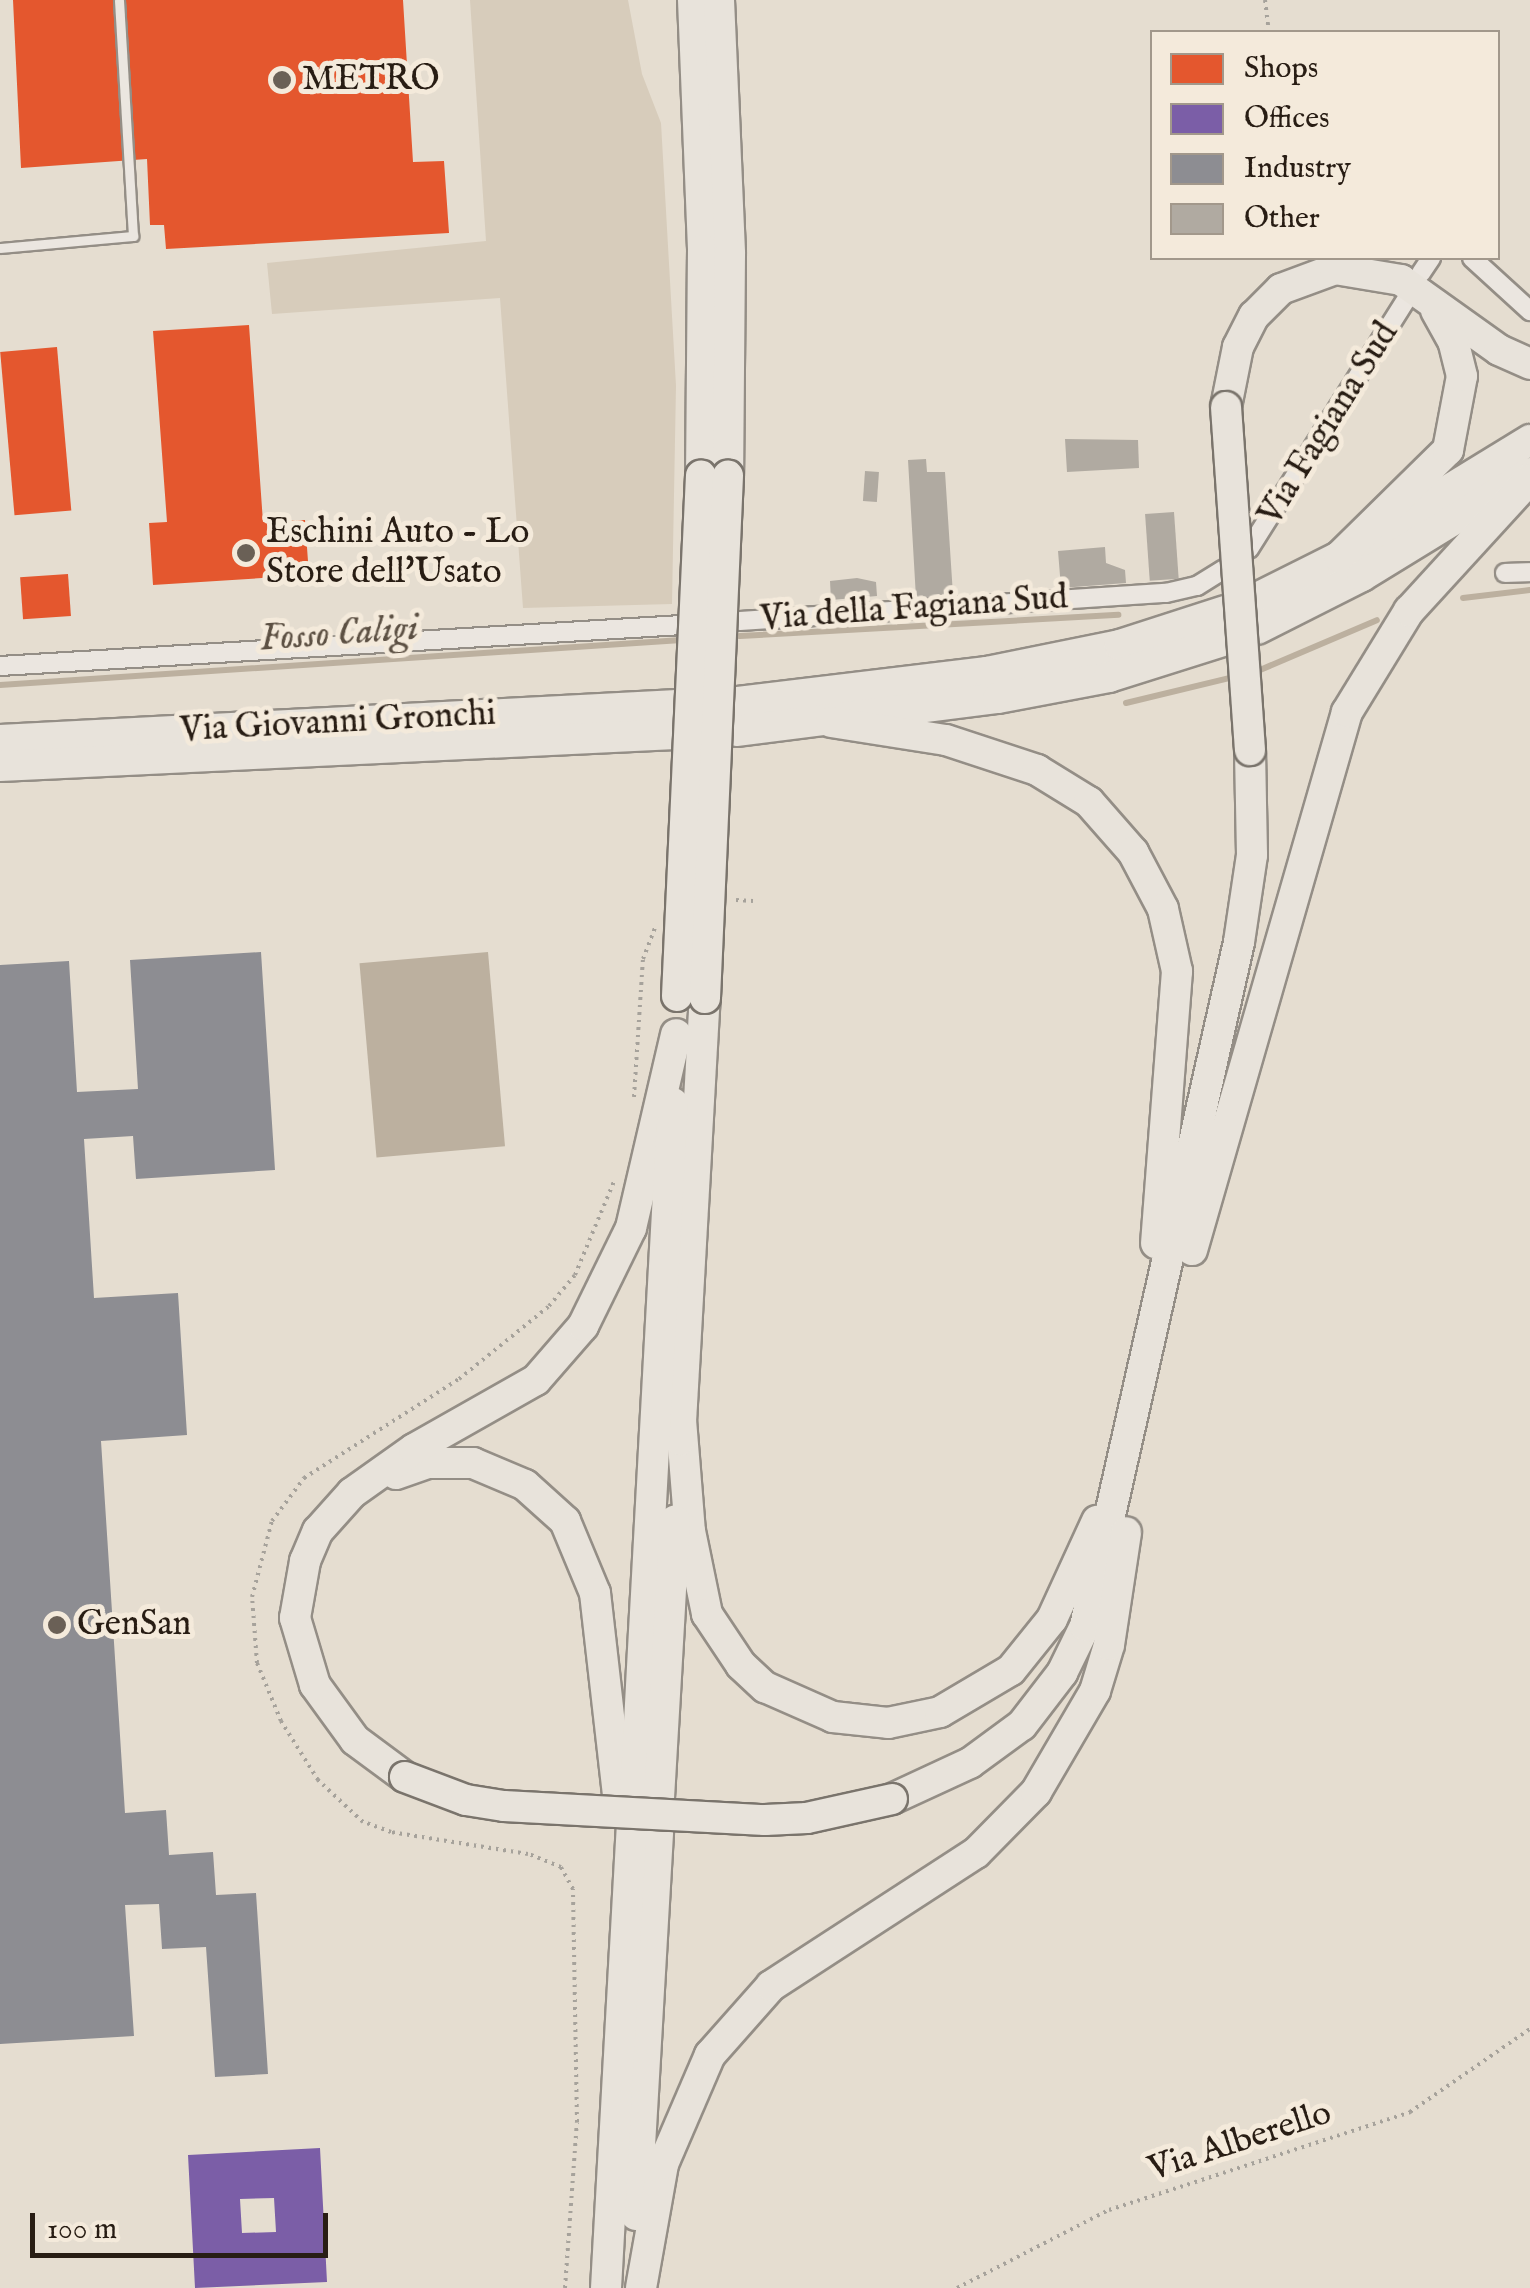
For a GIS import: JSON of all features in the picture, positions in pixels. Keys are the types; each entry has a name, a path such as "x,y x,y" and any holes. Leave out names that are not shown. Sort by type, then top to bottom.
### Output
{"main road":[{"path":"693,0 714,476"},
{"path":"637,1796 681,1420 691,997 714,476 730,254 720,0"},
{"path":"691,997 676,1034 626,1241 583,1326 536,1380 414,1449 352,1493 310,1548 295,1600 297,1630 326,1704 355,1740 405,1777 466,1800 504,1806 765,1820 807,1818 892,1798 999,1745 1062,1673 1092,1604 1244,914 1253,830 1226,407 1238,346 1254,316 1281,289 1315,272 1355,268 1421,281 1500,350 1530,364"},
{"path":"1339,557 1438,466 1454,432 1459,360 1421,281"},
{"path":"1530,440 1339,557 1256,614 1362,576 1530,476"},
{"path":"1153,1340 1191,1255 1346,712 1409,611 1530,476"},
{"path":"831,722 1109,677 1226,626 737,716 831,722 946,740 1038,770 1089,802 1150,882 1172,937 1178,999 1153,1340"},
{"name":"Via Giovanni Gronchi","path":"0,740 676,719 0,766"},
{"path":"637,1796 676,1034"},
{"path":"681,1420 698,1588 722,1641 785,1701 833,1717 888,1723 964,1702 1011,1670 1034,1644 1067,1590 1129,1439"},
{"path":"640,2288 672,2132 728,2030 794,1968 987,1844 1036,1792 1079,1726 1110,1644 1119,1590 1129,1439"},
{"path":"352,1493 428,1464 474,1463 525,1485 564,1521 595,1593 637,1796"},
{"path":"606,2288 629,1888 637,1829 632,2288"}],"street":[{"path":"1474,260 1530,311"},
{"name":"Via Fagiana Sud","path":"1249,549 1421,281"},
{"name":"Via della Fagiana Sud","path":"740,621 1088,598 1198,586 1223,570"},
{"path":"1505,573 1530,572"},
{"path":"0,666 682,625"}],"lane":[{"path":"0,248 133,236 118,0"}],"path":[{"path":"1265,0 1270,30"},
{"path":"734,900 753,900"},
{"path":"633,1106 644,959 659,921"},
{"path":"565,2288 577,2122 573,1889 560,1867 528,1854 363,1822 318,1780 282,1722 257,1663 252,1597 272,1522 304,1478 460,1380 549,1306 574,1275 617,1173"},
{"name":"Via Alberello","path":"957,2288 1109,2210 1410,2112 1530,2029"}],"shaded area":[{"path":"470,0 628,0 642,74 661,123 676,386 672,604 523,608 500,298 272,314 267,263 486,241"},
{"path":"488,952 505,1146 376,1158 359,963"}],"building: Shops":[{"name":"METRO","path":"13,0 403,0 413,162 444,161 449,233 166,249 164,225 150,225 147,159 21,168"},
{"path":"249,325 263,522 305,520 309,575 153,585 149,523 167,522 153,331"},
{"path":"57,347 71,510 15,515 0,352"},
{"path":"68,574 71,616 23,619 20,577"}],"building: Offices":[{"path":"320,2148 327,2282 195,2288 188,2155","holes":["274,2198 276,2232 242,2233 240,2199"]}],"building: Industry":[{"name":"GenSan","path":"261,952 275,1170 136,1179 133,1136 84,1139 94,1298 178,1293 187,1435 101,1441 125,1813 166,1810 169,1855 213,1852 216,1895 256,1893 268,2074 215,2077 206,1947 162,1949 159,1904 125,1905 134,2036 0,2044 0,965 69,961 77,1092 138,1089 130,960"}],"building: Other":[{"path":"1065,439 1138,440 1139,468 1067,472"},
{"path":"926,459 927,472 945,472 953,595 916,598 908,460"},
{"path":"865,471 879,472 877,502 863,501"},
{"path":"1174,512 1179,579 1150,581 1145,514"},
{"path":"1105,547 1106,563 1125,570 1126,583 1061,588 1058,551"},
{"path":"857,578 876,582 877,596 831,600 830,581"}],"waterway":[{"name":"Fosso Caligi","path":"1463,598 1530,590"},
{"name":"Fosso Caligi","path":"740,636 1118,615"},
{"name":"Fosso Caligi","path":"1260,670 1377,620"},
{"name":"Fosso Caligi","path":"0,685 682,640"},
{"name":"Fosso Caligi","path":"1126,703 1229,678"}],"place":[{"name":"METRO","path":"282,80"},
{"name":"Eschini Auto - Lo Store dell'Usato","path":"246,553"},
{"name":"GenSan","path":"57,1625"}]}
